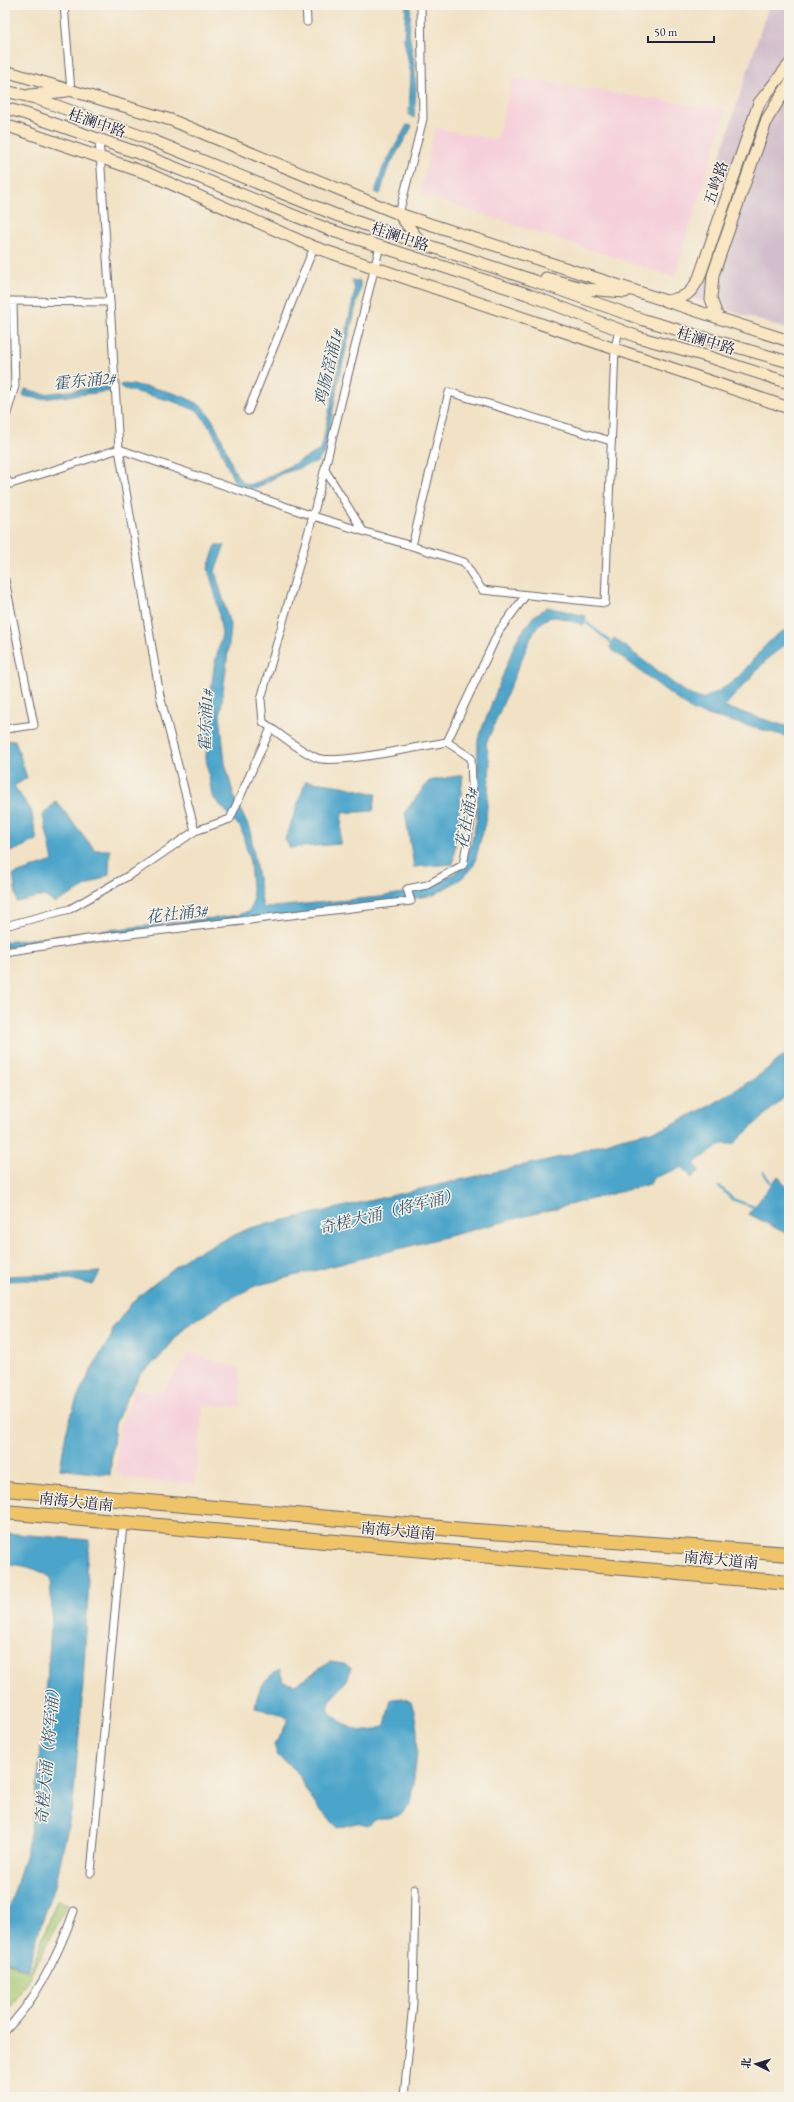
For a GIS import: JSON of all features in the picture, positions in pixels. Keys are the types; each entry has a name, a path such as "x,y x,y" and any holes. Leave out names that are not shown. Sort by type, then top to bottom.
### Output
{"highway":[{"name":"南海大道南","path":"5,1489 463,1530 789,1554"},
{"name":"南海大道南","path":"11,1513 789,1583"}],"main road":[{"name":"五岭路","path":"667,301 681,298 691,292 703,264 759,103 789,65"},
{"path":"5,71 171,120 399,214 788,341"},
{"name":"五岭路","path":"718,318 712,299 713,275 767,119 789,84"},
{"name":"桂澜中路","path":"5,90 150,139 336,215 532,280 644,320 789,362"},
{"path":"25,96 71,90"},
{"name":"桂澜中路","path":"5,108 141,154 330,230 528,294 619,329 789,383"},
{"path":"5,125 149,174 314,247 789,408"},
{"path":"399,214 421,243"},
{"path":"703,264 703,276 707,278 713,275"},
{"path":"532,280 548,278 586,289 642,293"}],"street":[{"path":"64,5 71,90"},
{"path":"306,5 307,22"},
{"path":"399,214 422,119 421,5"},
{"path":"99,139 119,449 160,696 195,831"},
{"path":"5,952 88,939 342,911 410,900 407,889 427,884 463,865 473,810 471,758 447,742 347,758 318,758 298,747 263,722 261,699 313,516 380,246"},
{"path":"248,411 314,247"},
{"path":"5,420 15,386 9,301 110,302"},
{"path":"5,479 11,484 119,449 313,516 464,562 482,590 605,603 615,349 619,329"},
{"path":"412,546 449,392 611,441"},
{"path":"325,470 363,531"},
{"path":"5,580 34,724 5,729"},
{"path":"447,742 499,632 526,595"},
{"path":"5,926 70,909 135,872 195,831 230,819 271,728"},
{"path":"91,1873 123,1524"},
{"path":"404,2097 413,2003 415,1889"},
{"path":"5,2031 36,1989 64,1939 74,1911"}],"shaded area":[{"path":"769,5 789,5 789,330 689,297 728,183 713,178"},
{"path":"513,78 727,110 674,277 420,194 435,128 497,140"},
{"path":"190,1353 239,1368 241,1407 203,1405 195,1484 122,1478 116,1470 118,1431 135,1389 161,1392"}],"green space":[{"path":"57,1900 68,1904 30,1976 5,2017 5,1962 30,1972"}],"water":[{"path":"406,5 411,5 409,34 415,69 416,89 414,118 409,115 411,74 404,39"},
{"path":"407,125 412,126 387,170 380,194 375,192 383,168"},
{"path":"352,280 360,281 360,289 338,383 325,452 317,462 281,474 259,487 242,489 234,481 213,432 198,411 172,401 121,388 120,385 124,384 164,390 174,393 201,406 209,415 216,427 234,470 239,478 247,485 258,482 321,450 355,290"},
{"path":"113,386 113,391 41,399 23,396 25,389 44,394"},
{"path":"216,545 225,545 215,571 231,628 220,716 225,763 234,796 250,830 263,908 379,897 426,889 457,872 470,849 477,818 478,739 516,641 533,617 547,607 586,616 584,625 559,618 548,618 537,628 531,637 486,744 490,764 486,819 474,865 462,878 434,895 335,911 5,948 5,942 240,915 250,910 253,900 250,862 241,828 212,796 206,758 208,715 214,667 222,634 216,597 208,568"},
{"path":"789,629 789,642 769,657 724,707 789,727 789,737 693,711 610,648 614,638 686,693 702,699 731,683 775,636"},
{"path":"15,740 27,778 14,786 31,810 37,840 11,852 5,842 5,741"},
{"path":"463,775 453,864 414,867 405,812 429,781"},
{"path":"306,781 342,786 376,794 373,811 342,813 340,844 290,848 285,839"},
{"path":"56,801 95,850 110,850 109,874 55,903 44,896 17,902 13,875 53,861 43,815"},
{"name":"奇槎大涌（将军涌）","path":"789,1052 789,1093 733,1144 722,1144 694,1163 699,1171 692,1178 682,1167 653,1178 650,1184 255,1286 226,1301 185,1327 159,1358 141,1373 115,1424 110,1475 60,1469 66,1432 77,1398 95,1363 111,1337 113,1328 134,1300 189,1256 250,1228 569,1155 621,1138 665,1128 713,1104 757,1077"},
{"path":"778,1176 789,1192 789,1235 749,1214"},
{"path":"100,1272 93,1285 70,1279 5,1281 5,1276"},
{"name":"奇槎大涌（将军涌）","path":"5,1533 90,1540 86,1571 89,1579 82,1700 73,1803 55,1887 41,1924 28,1970 5,1961 5,1921 26,1853 34,1814 44,1720 52,1615 50,1578 45,1574 29,1567 5,1564"},
{"path":"330,1662 344,1664 352,1669 342,1687 331,1699 329,1704 329,1711 348,1726 362,1731 377,1729 385,1725 391,1699 403,1698 411,1702 417,1727 417,1752 414,1778 410,1804 396,1817 376,1819 368,1826 356,1823 338,1828 317,1807 303,1784 299,1774 278,1756 274,1745 283,1731 288,1719 281,1714 255,1708 262,1685 274,1673 280,1670 283,1682 295,1685"}],"waterway":[{"name":"花社涌3#","path":"583,620 613,644"},
{"path":"763,1172 774,1187"},
{"path":"719,1186 732,1199 757,1208"}],"water label":[{"name":"鸡肠滘涌1#","path":"328,367"},
{"name":"霍东涌2#","path":"85,380"},
{"name":"霍东涌1#","path":"205,720"}]}
